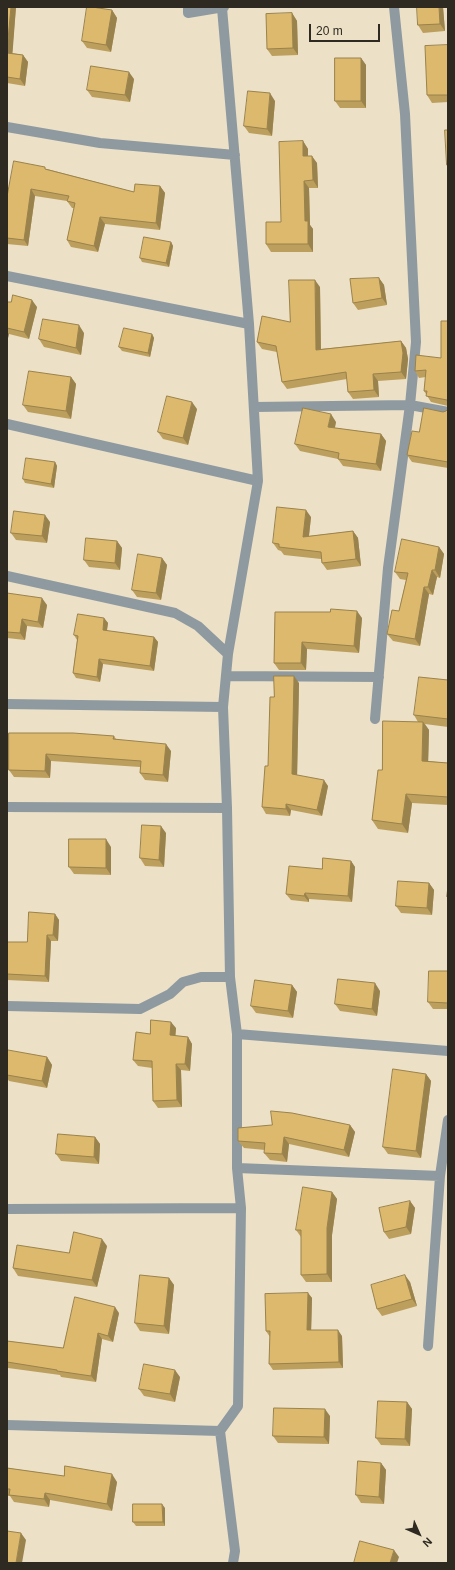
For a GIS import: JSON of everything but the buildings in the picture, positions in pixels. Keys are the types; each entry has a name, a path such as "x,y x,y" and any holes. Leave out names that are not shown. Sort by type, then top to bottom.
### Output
{"street":[{"path":"188,7 188,13 223,7 249,324 258,481 228,654 223,708 227,808 230,978 237,1034 237,1168 241,1208 238,1406 220,1431 235,1551 233,1563"},
{"path":"375,719 388,568 410,405 416,342 405,114 394,7"},
{"path":"7,127 100,143 235,155"},
{"path":"7,276 249,324"},
{"path":"254,407 410,405 448,412"},
{"path":"7,424 258,481"},
{"path":"7,576 175,613 198,626 228,654"},
{"path":"226,676 379,677"},
{"path":"7,704 223,708"},
{"path":"7,807 227,808"},
{"path":"7,1006 140,1009 170,994 183,982 201,977 230,978"},
{"path":"237,1034 448,1051"},
{"path":"428,1346 440,1176 448,1120"},
{"path":"237,1168 440,1176"},
{"path":"7,1209 241,1208"},
{"path":"7,1425 220,1431"}]}
